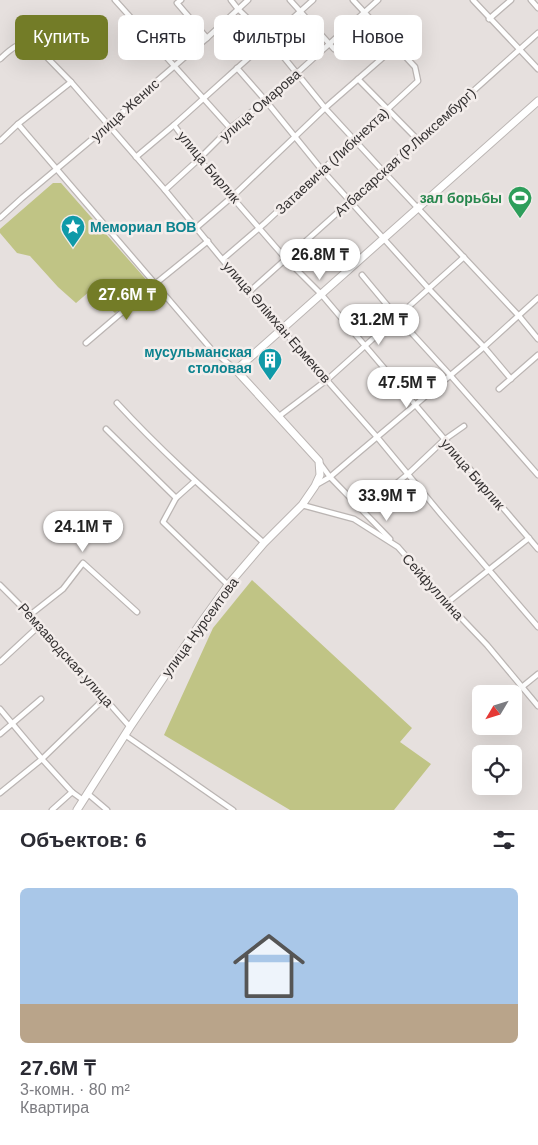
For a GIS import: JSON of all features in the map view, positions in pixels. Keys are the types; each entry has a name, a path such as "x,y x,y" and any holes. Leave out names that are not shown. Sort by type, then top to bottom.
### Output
{"main road":[{"path":"318,461 236,370 538,100"},
{"name":"улица Нурсеитова","path":"76,810 130,727 228,585 264,543 302,505 320,475 318,461"}],"street":[{"path":"115,0 230,128"},
{"path":"230,0 244,15"},
{"name":"улица Женис","path":"1,216 109,125 248,0"},
{"path":"290,0 334,49"},
{"path":"297,15 313,0"},
{"path":"353,0 368,15"},
{"name":"улица Омарова","path":"165,190 230,128 266,101 378,0"},
{"path":"473,0 538,69"},
{"path":"489,19 511,0"},
{"path":"531,0 538,8"},
{"path":"179,2 207,38"},
{"name":"Атбасарская (Р.Люксембург)","path":"249,292 538,32"},
{"name":"улица Әлімхан Ермеков","path":"0,59 17,44 32,42 71,82 165,190 249,292 377,436 538,627"},
{"path":"136,157 246,60"},
{"path":"286,60 325,108 538,339"},
{"path":"196,227 233,196 325,108 380,60"},
{"name":"Затаевича (Либкнехта)","path":"223,259 260,228 418,81 415,67 409,60"},
{"path":"237,68 322,170 511,379"},
{"path":"358,79 418,140"},
{"path":"0,141 18,124 71,82"},
{"path":"18,124 212,350 236,370"},
{"name":"улица Бирлик","path":"174,125 199,158 286,258 321,294 538,549"},
{"path":"86,343 208,241"},
{"path":"278,417 328,379 464,257"},
{"path":"362,275 396,317 538,475"},
{"path":"315,486 330,477 484,347 538,298"},
{"path":"499,389 538,355"},
{"path":"117,403 195,481 264,543"},
{"path":"376,500 408,474 444,440 464,426"},
{"path":"106,429 176,498"},
{"path":"318,461 330,477 398,547"},
{"path":"195,481 176,498 163,522 228,585"},
{"name":"Сейфуллина","path":"302,505 354,520 398,547 519,685"},
{"path":"447,603 529,538"},
{"path":"30,615 63,589 83,563 137,612"},
{"name":"Ремзаводская улица","path":"0,585 40,625 130,727"},
{"path":"0,662 40,625"},
{"path":"522,688 538,674"},
{"name":"Сейфуллина","path":"522,688 538,706"},
{"path":"0,793 42,759 105,698"},
{"path":"0,734 41,700"},
{"path":"0,709 72,792 85,796 107,810"},
{"path":"125,735 233,810"},
{"path":"52,810 72,792"}],"green space":[{"path":"53,183 61,183 150,284 115,313 90,291 76,303 58,287 30,256 17,253 0,233 0,229"},
{"path":"252,580 412,728 400,742 431,764 394,810 290,810 164,735 213,628"}],"place":[{"name":"зал борьбы","path":"520,219"},
{"name":"Мемориал ВОВ","path":"73,248"},
{"name":"мусульманская столовая","path":"270,381"}]}
